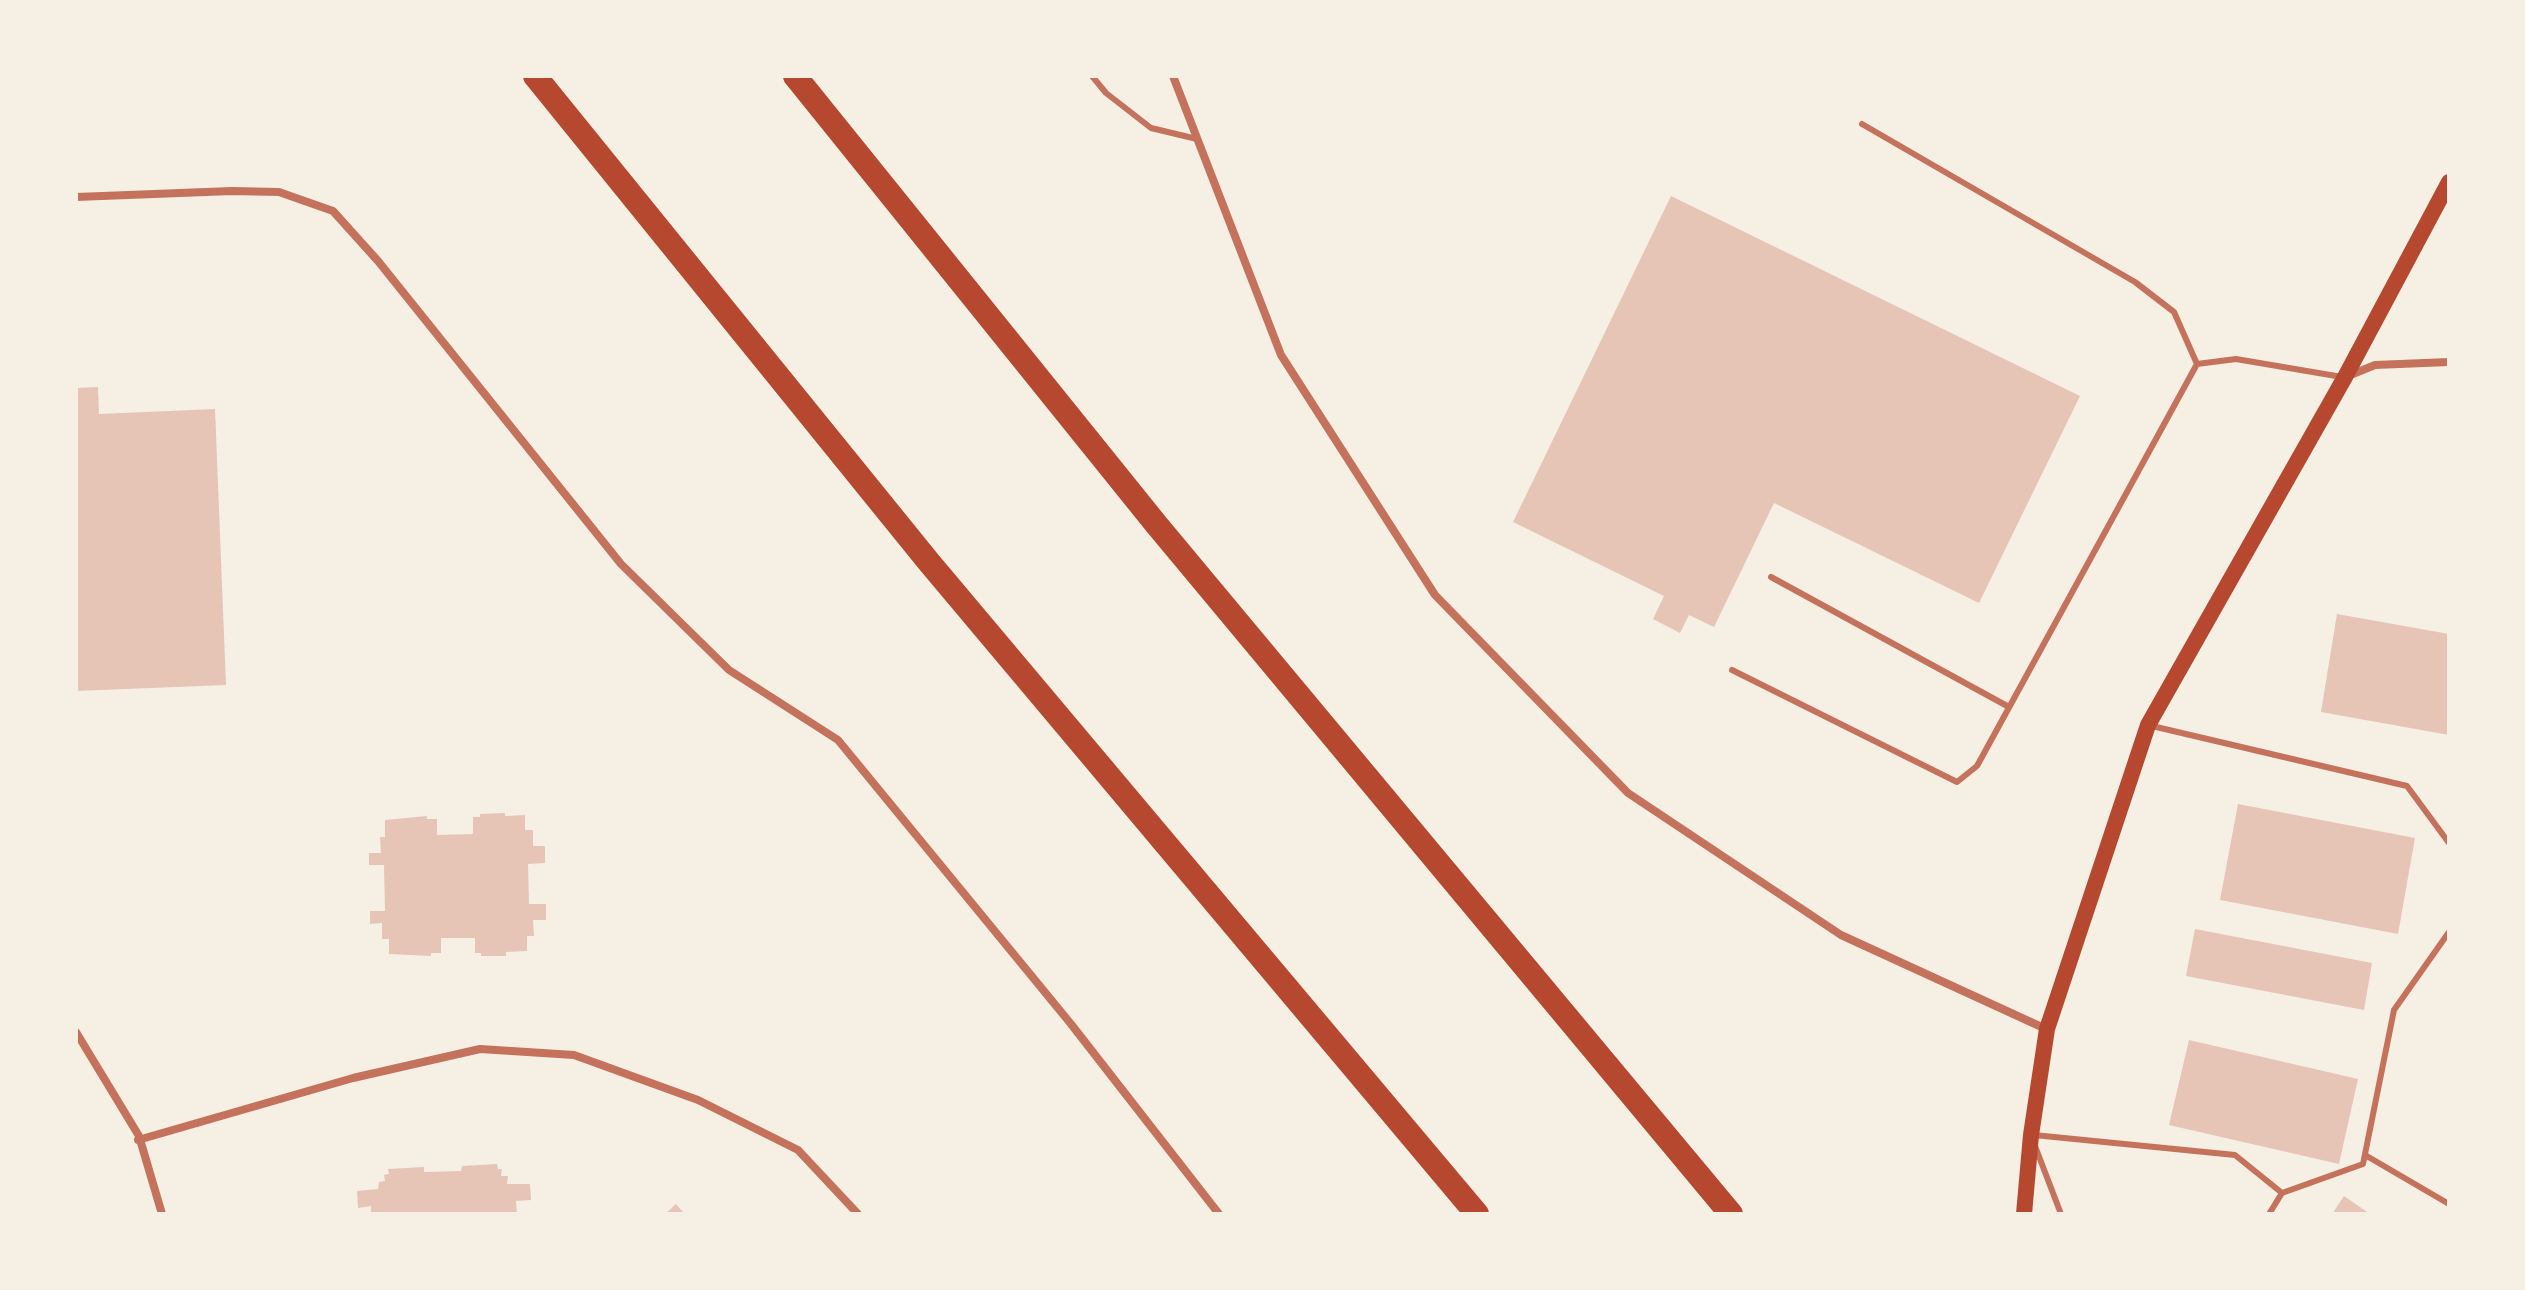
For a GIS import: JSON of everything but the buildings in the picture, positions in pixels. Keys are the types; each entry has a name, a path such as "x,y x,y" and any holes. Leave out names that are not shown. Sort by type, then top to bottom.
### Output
{"highway":[{"path":"535,76 918,549 1477,1214"},
{"path":"795,76 1166,536 1731,1214"}],"main road":[{"path":"2024,1214 2031,1135 2047,1029 2148,725 2345,377 2449,182"}],"street":[{"path":"1173,76 1281,355 1435,595 1628,793 1841,935 2047,1029"},
{"path":"76,197 279,192 333,211 378,261 621,564 729,670 838,740 1071,1024 1219,1214"},
{"path":"2345,377 2375,365 2449,362"},
{"path":"76,1032 139,1136 162,1214"},
{"path":"138,1140 353,1078 480,1049 574,1055 698,1100 798,1150 858,1214"}],"lane":[{"path":"1092,76 1106,93 1151,128 1197,139"},
{"path":"1862,124 2135,282 2174,312 2197,364"},
{"path":"2197,364 2236,359 2345,377"},
{"path":"1732,670 1957,782 1977,766 2197,364"},
{"path":"1771,577 2009,707"},
{"path":"2148,725 2407,786 2449,843"},
{"path":"2269,1214 2282,1193 2363,1164 2394,1010 2449,932"},
{"path":"2061,1214 2031,1135 2235,1155 2282,1193"},
{"path":"2365,1155 2449,1204"}]}
